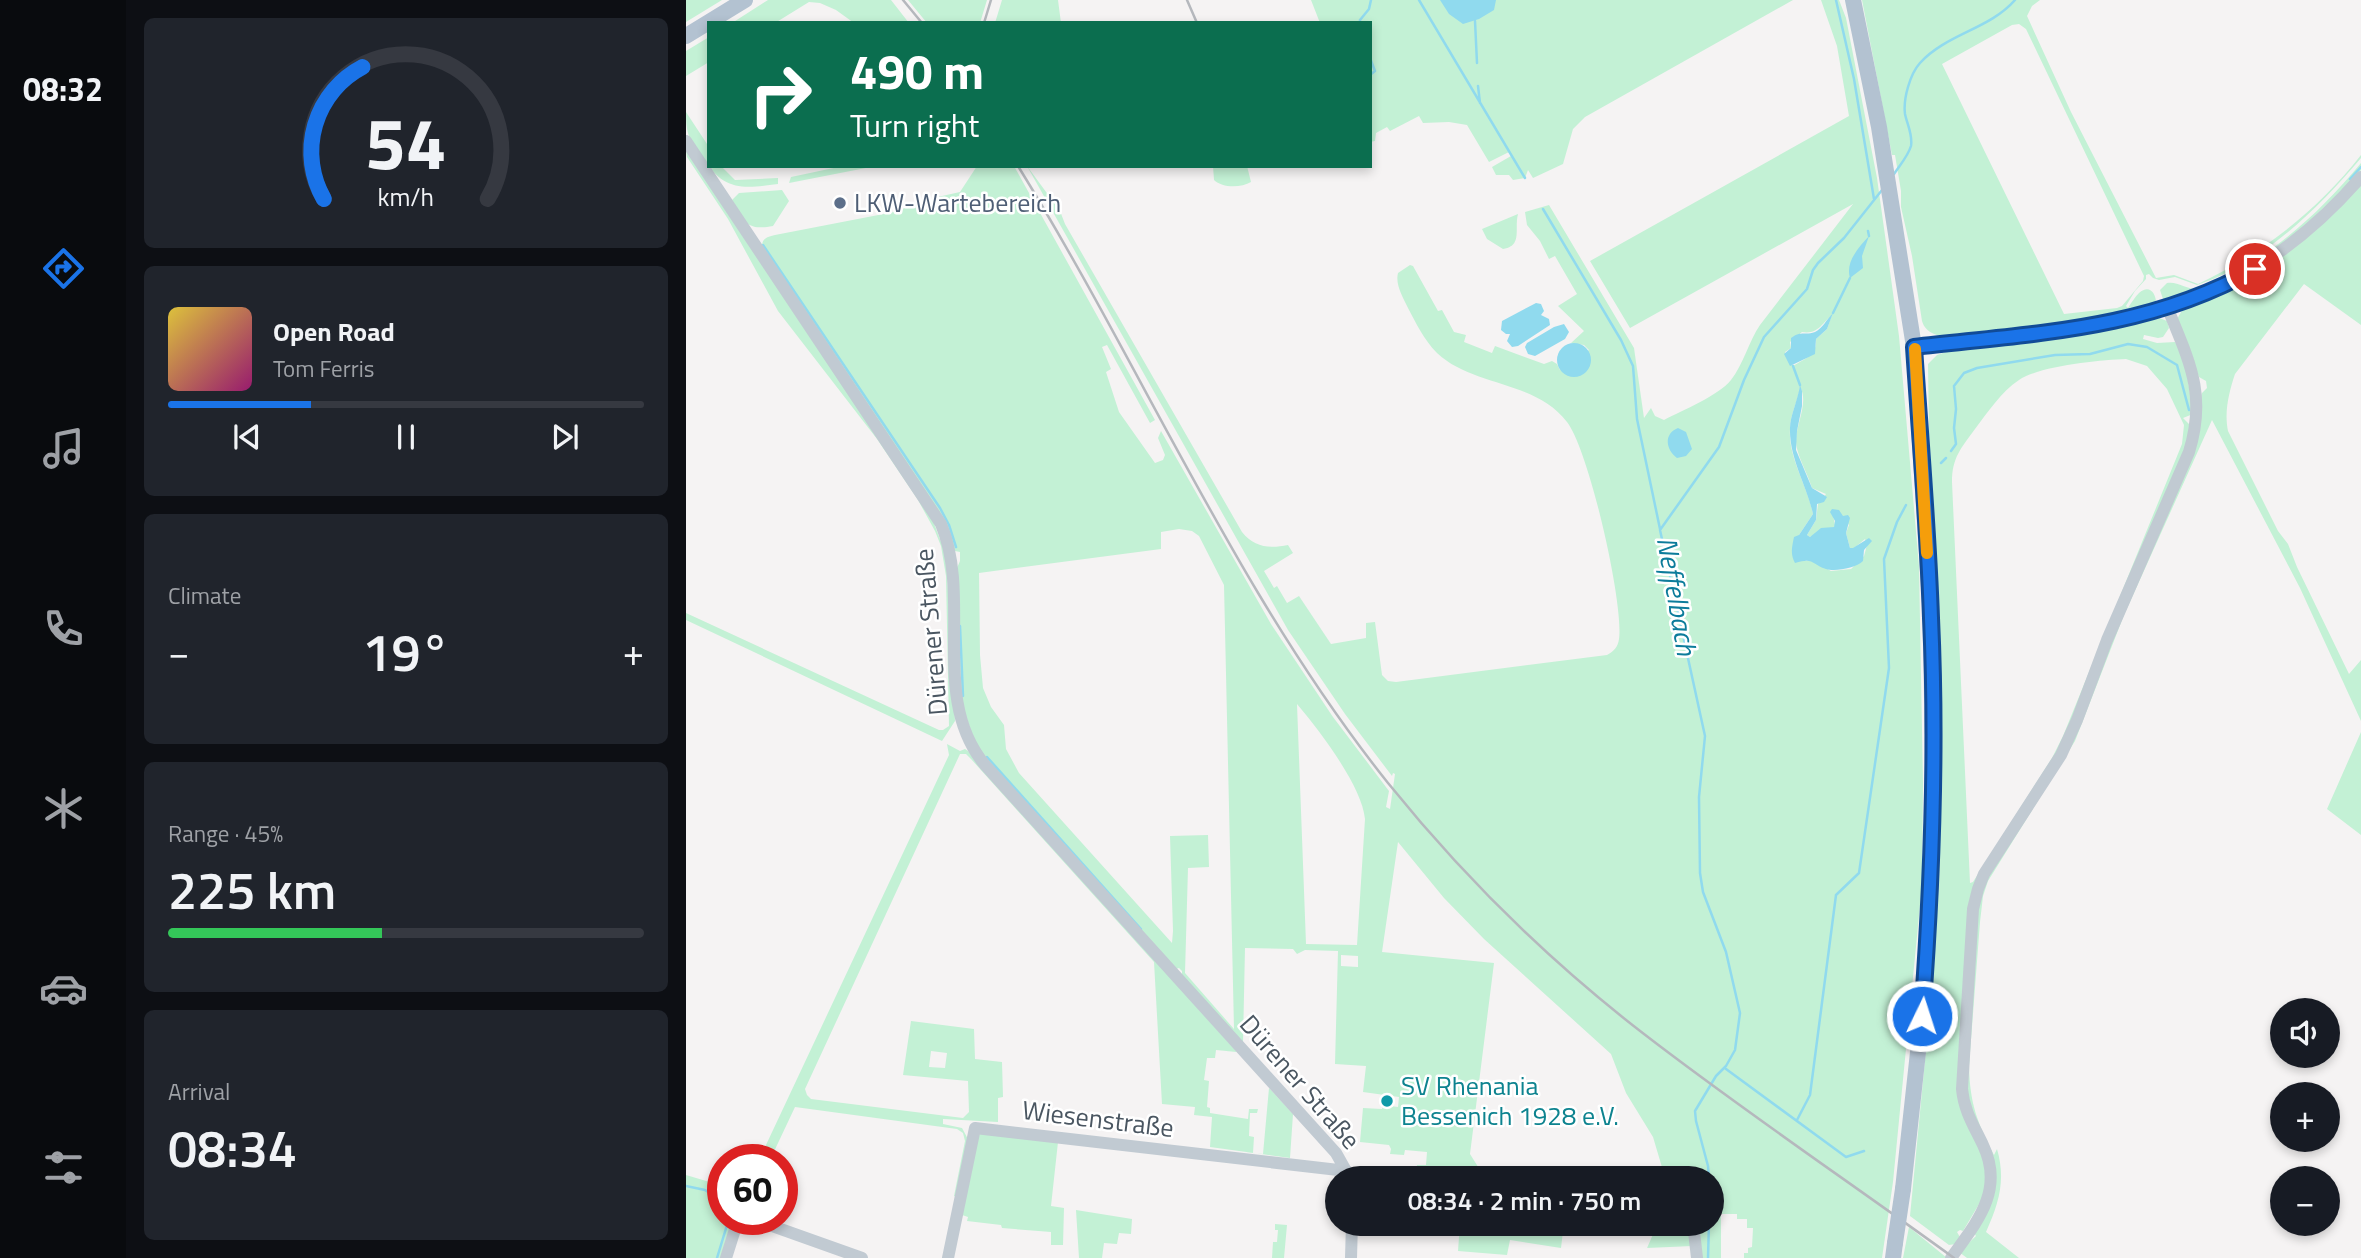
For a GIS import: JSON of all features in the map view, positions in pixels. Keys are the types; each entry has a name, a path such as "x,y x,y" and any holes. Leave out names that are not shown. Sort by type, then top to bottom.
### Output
{"main road":[{"path":"711,21 745,0"},
{"path":"1853,0 1886,166 1914,347 1931,619 1931,882 1924,990 1894,1251"},
{"path":"686,36 707,23"}],"street":[{"name":"Dürener Straße","path":"686,141 941,524 948,543 953,576 958,706 961,725 969,744 985,765 1336,1153 1344,1166"},
{"path":"1914,347 2092,326 2168,309 2226,285 2269,260 2316,223 2361,177"},
{"path":"1951,1258 1980,1218 1990,1189 1987,1155 1967,1112 1962,1089 1973,909 1984,874 2061,754 2077,720 2107,640 2189,452 2197,419 2196,387 2187,353 2168,309"},
{"name":"Wiesenstraße","path":"948,1258 975,1128 1325,1171"},
{"path":"726,1258 733,1235"},
{"path":"797,1235 862,1258"},
{"path":"1351,1258 1352,1236"},
{"path":"1694,1236 1697,1258"}],"green space":[{"path":"686,0 722,0 686,22"},
{"path":"768,0 891,0 907,21 851,21 836,10 820,3 809,2 778,21 735,21"},
{"path":"908,0 987,0 981,21 925,21"},
{"path":"1002,0 1058,0 1061,21 996,21"},
{"path":"1311,0 1793,0 1585,117 1573,129 1563,164 1533,178 1528,170 1525,178 1513,180 1509,175 1496,175 1492,167 1511,156 1509,152 1489,162 1467,125 1449,122 1423,123 1419,116 1390,131 1387,127 1376,133 1375,141 1372,142 1372,21 1319,21"},
{"path":"1821,0 1839,0 1846,18 1877,178 1899,336 1919,566 1922,885 1893,1182 1882,1258 1744,1258 1744,1253 1748,1253 1748,1248 1752,1247 1753,1228 1747,1228 1747,1219 1737,1219 1737,1214 1724,1214 1724,1166 1662,1166 1653,1137 1626,1093 1611,1054 1484,939 1444,898 1398,842 1382,952 1494,963 1470,1154 1478,1166 1417,1166 1426,1165 1427,1152 1405,1150 1404,1155 1390,1154 1389,1145 1360,1142 1363,1108 1382,1109 1383,1105 1398,1107 1399,1097 1363,1092 1366,1066 1335,1064 1338,951 1305,950 1297,954 1293,949 1245,948 1243,1043 1182,977 1182,971 1176,969 977,749 961,701 957,568 960,552 955,551 762,244 765,238 772,236 899,211 915,202 924,207 939,204 933,198 960,192 976,168 1015,168 1155,420 1150,423 1107,345 1102,347 1111,369 1106,372 1119,412 1155,463 1163,460 1165,455 1158,438 1161,431 1271,624 1333,717 1389,791 1386,807 1390,809 1395,774 1392,776 1345,714 1288,630 1028,168 1060,211 1242,532 1262,546 1288,545 1293,553 1264,571 1274,588 1277,586 1287,603 1299,596 1331,644 1366,638 1366,623 1375,622 1382,675 1388,681 1607,655 1615,649 1619,639 1616,594 1603,528 1585,463 1567,422 1554,408 1538,398 1468,372 1437,353 1424,337 1408,308 1399,286 1398,273 1410,265 1413,266 1438,311 1442,310 1454,332 1466,335 1464,342 1492,353 1495,346 1544,364 1552,361 1560,370 1589,350 1584,345 1571,343 1584,331 1558,306 1577,294 1555,256 1549,259 1540,241 1527,225 1525,212 1549,205 1634,348 1644,418 1651,408 1655,416 1664,420 1718,392 1731,380 1760,325 1853,204 1630,328 1590,261 1849,116 1837,46","holes":["1832,315 1827,329 1816,339 1812,353 1793,366 1785,352 1791,348 1790,342 1802,332 1816,330","1800,387 1802,393 1796,441 1798,452 1812,488 1826,494 1818,504 1816,520 1807,535 1810,537 1834,527 1833,515 1843,516 1849,525 1846,533 1850,548 1853,549 1865,539 1867,545 1864,556 1851,569 1831,571 1813,561 1802,561 1799,535 1813,514 1790,440 1791,418","1179,529 1192,531 1199,536 1224,585 1234,1029 1185,973 1188,868 1209,867 1208,835 1170,836 1172,943 1019,773 1006,749 1004,725 991,707 983,688 980,655 979,573 1161,549 1161,532","1297,704 1338,759 1362,806 1365,819 1357,945 1306,944","1341,955 1358,956 1358,967 1341,966"]},
{"path":"1862,0 2040,0 2032,6 2027,16 2071,112 2156,278 2174,275 2198,284 2245,259 2307,213 2361,155 2361,158 2308,215 2267,249 2244,263 2197,285 2175,277 2159,280 2146,275 2146,279 2126,306 2128,308 2139,293 2146,289 2154,294 2156,305 2118,318 1950,337 1929,332 1922,321 1901,207 1895,155 1892,155","holes":["2019,24 2026,29 2144,276 2143,281 2122,306 2117,308 2064,314 1942,64 2012,25"]},
{"path":"707,38 707,63 686,76 686,51"},
{"path":"686,112 707,144 707,164 691,140"},
{"path":"686,150 932,518 946,555 955,721 942,741 686,620 686,613 939,730 949,726 946,576 941,546 935,531 918,500 877,439 778,311 728,219 687,157"},
{"path":"2361,163 2361,170 2352,181 2294,236 2228,279 2168,302 2163,299 2160,290 2167,283 2201,288 2243,267 2281,242 2315,213"},
{"path":"710,168 723,168 735,180 778,178 778,184 743,187 726,182"},
{"path":"834,168 866,168 789,183 791,177"},
{"path":"1213,168 1248,168 1251,182 1227,186 1214,180"},
{"path":"2361,184 2361,325 2304,284 2235,374 2227,417 2228,431 2278,531 2288,544 2349,674 2361,660 2361,721 2300,588 2212,420 2124,615 2075,741 1988,881 1983,896 1970,1079 1979,1122 1994,1155 1997,1149 2000,1160 1998,1201 1986,1232 2019,1258 1967,1258 1959,1252 1976,1236 1974,1233 1993,1191 1967,1104 1975,928 1982,887 2054,771 2190,461 2202,393 2207,388 2206,381 2199,377 2177,319 2183,309 2257,272 2300,242"},
{"path":"782,190 789,201 773,226 751,226 732,200 739,193"},
{"path":"1518,214 1517,236 1513,244 1503,249 1487,239 1482,229"},
{"path":"2157,317 2167,321 2169,328 2163,337 2144,335 2143,339 2157,343 2175,342 2185,360 2193,414 2183,418 2190,425 2189,439 2063,743 1973,887 1958,1084 1986,1164 1985,1194 1963,1231 1957,1232 1961,1239 1956,1244 1949,1245 1910,1216 1933,977 1942,784 1939,604 1929,433 1928,364 1937,355 1952,350 2092,330","holes":["2126,359 2147,366 2167,389 2184,425 2182,444 2063,736 2052,758 1970,883 1952,482 1958,454 2006,390 2028,375 2070,365"]},
{"path":"2361,732 2361,835 2327,809"},
{"path":"947,744 960,751 968,751 1237,1052 1216,1050 1215,1058 1207,1058 1204,1080 1209,1081 1207,1107 1210,1108 1210,1113 1248,1119 1249,1109 1258,1109 1257,1113 1250,1113 1249,1136 1254,1137 1253,1153 1210,1147 1212,1117 1194,1115 1195,1107 1162,1104 1154,962 971,759 966,754 960,754 805,1089 811,1099 963,1118 969,1112 968,1081 903,1075 911,1021 974,1029 975,1059 1002,1062 1003,1097 998,1098 998,1122 943,1119 943,1124 962,1128 969,1141 958,1197 954,1196 965,1141 963,1133 957,1129 795,1107 778,1144 767,1144 949,755","holes":["931,1051 947,1053 945,1068 929,1067"]},
{"path":"1269,1088 1293,1114 1290,1158 1255,1153 1263,1154"},
{"path":"983,1132 1058,1142 1051,1206 1064,1208 1063,1245 1051,1245 1051,1232 1002,1228 1001,1225 967,1221 968,1217 962,1215 977,1137"},
{"path":"686,1175 707,1181 707,1235 729,1235 722,1258 686,1258"},
{"path":"1076,1210 1132,1219 1131,1234 1119,1233 1117,1244 1104,1243 1102,1258 1079,1258"},
{"path":"1275,1224 1287,1225 1284,1258 1272,1258 1273,1242 1277,1242 1278,1230 1275,1230"},
{"path":"1909,1227 1947,1258 1903,1258"},
{"path":"1459,1236 1562,1236 1561,1248 1510,1240 1507,1255 1458,1251"},
{"path":"1652,1236 1721,1236 1721,1258 1693,1258 1692,1246 1647,1248"}],"water":[{"path":"1440,0 1496,0 1494,10 1463,24 1449,14"},
{"path":"1869,236 1862,256 1863,268 1850,278 1851,261"},
{"path":"1536,303 1541,304 1544,311 1541,315 1549,319 1550,325 1518,346 1512,347 1507,341 1510,334 1501,330 1502,321"},
{"path":"1833,313 1827,329 1816,339 1815,354 1790,366 1784,354 1791,348 1791,338 1798,334 1818,331"},
{"path":"1564,324 1569,332 1565,339 1535,356 1528,354 1525,347 1527,343"},
{"path":"1574,343 1586,348 1591,360 1586,372 1574,377 1562,372 1557,360 1562,348"},
{"path":"1800,385 1802,406 1796,450 1812,488 1827,497 1824,502 1817,504 1816,520 1807,535 1810,537 1821,528 1834,527 1835,521 1830,512 1832,509 1839,510 1843,516 1848,515 1850,518 1846,533 1850,548 1869,538 1872,541 1864,550 1863,561 1840,570 1830,570 1809,561 1795,563 1792,557 1794,537 1799,535 1813,514 1790,439 1790,423"},
{"path":"1678,428 1686,432 1692,449 1686,456 1677,458 1670,451 1668,438"}],"waterway":[{"path":"1360,21 1369,9 1371,0"},
{"path":"1419,0 1525,178"},
{"path":"1836,0 1854,79 1874,199"},
{"name":"Neffelbach","path":"1894,174 1911,146 1905,101 1916,68 1942,45 1993,18 2015,0"},
{"path":"1475,21 1477,63"},
{"path":"1372,63 1375,71 1372,73"},
{"path":"1478,86 1480,103"},
{"path":"2350,179 2361,167"},
{"name":"Neffelbach","path":"1708,1166 1695,1111 1735,1050 1740,1013 1726,952 1703,892 1700,873 1699,797 1705,736 1660,530 1719,447 1744,380 1764,337 1807,289 1818,263 1844,238 1882,190"},
{"path":"1543,209 1621,340 1633,366 1637,419 1660,529"},
{"path":"1868,231 1869,236"},
{"path":"763,245 940,508 956,547"},
{"path":"1833,313 1850,278"},
{"path":"1951,451 1956,444 1954,386 1964,373 1977,368 2055,355 2090,354 2128,344 2147,347 2177,365 2189,410"},
{"path":"1793,366 1800,385"},
{"path":"1941,463 1946,458"},
{"path":"1797,1120 1810,1095 1836,895 1859,873 1889,668 1884,559 1906,505"},
{"path":"960,626 963,696"},
{"path":"987,757 1141,929"},
{"path":"1726,1069 1846,1157 1864,1151"},
{"path":"686,1186 707,1191"},
{"path":"717,1258 724,1235"},
{"name":"Neffelbach","path":"1708,1258 1709,1236"}],"railway":[{"path":"903,0 920,21"},
{"path":"985,21 991,0"},
{"path":"1187,0 1196,21"},
{"path":"1019,168 1064,243 1238,559 1284,636 1334,711 1388,783 1446,851 1508,916 1609,1006 1721,1091 1954,1258"}],"slow traffic":[{"path":"1915,349 1927,553"}],"place":[{"name":"LKW-Wartebereich","path":"840,203"},
{"name":"SV Rhenania Bessenich 1928 e.V.","path":"1387,1101"}],"route":[{"path":"1922,1016 1931,882 1933,705 1931,619 1914,347 2082,328 2136,318 2195,299 2255,269"}]}
